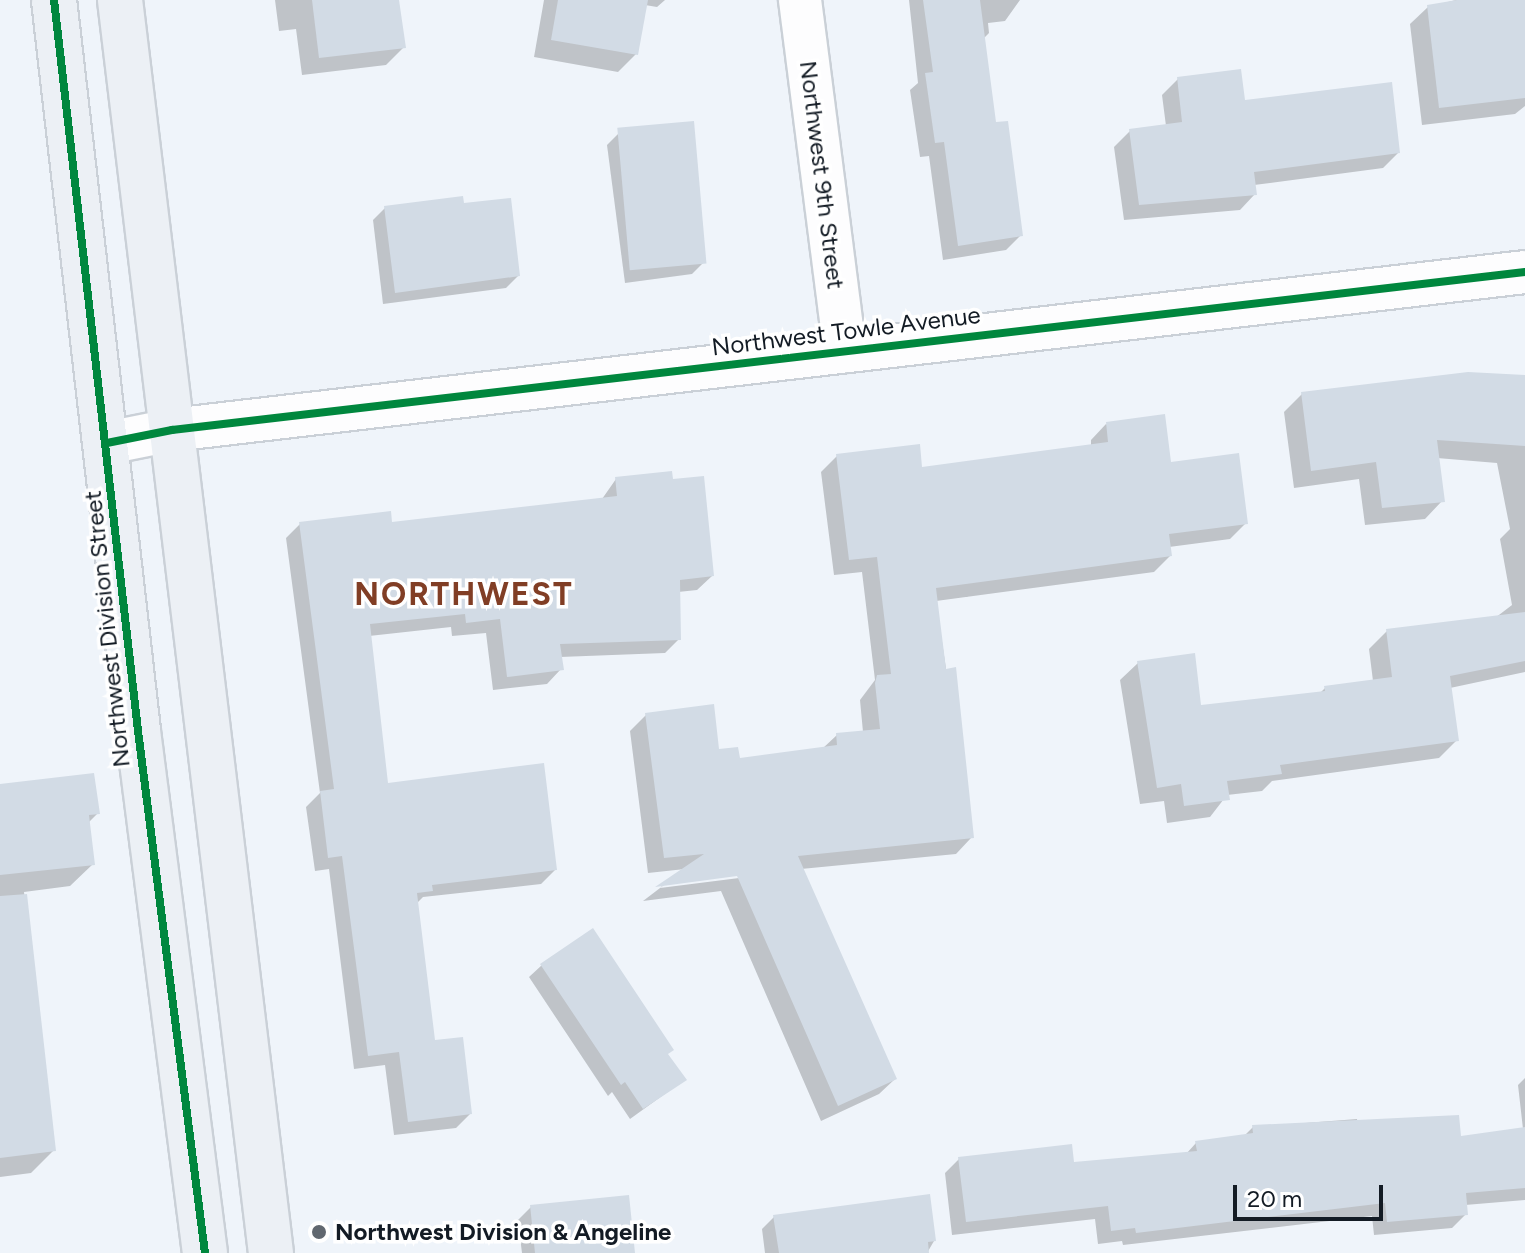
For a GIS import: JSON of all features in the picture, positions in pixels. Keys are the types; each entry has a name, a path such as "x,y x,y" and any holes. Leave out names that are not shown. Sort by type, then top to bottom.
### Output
{"main road":[{"name":"Northwest Division Street","path":"54,0 107,443 139,746 205,1253"},
{"path":"120,0 271,1253"}],"street":[{"name":"Northwest 9th Street","path":"800,0 845,351"},
{"name":"Northwest Towle Avenue","path":"107,443 172,430 1525,272"}],"building":[{"path":"312,0 399,0 406,48 319,58"},
{"path":"558,0 648,0 638,55 551,40"},
{"path":"923,0 980,0 996,122 1008,121 1023,236 958,246 944,142 935,143 925,73 933,72"},
{"path":"1457,0 1525,0 1525,98 1439,108 1427,5"},
{"path":"1241,69 1245,100 1392,82 1400,153 1254,172 1257,195 1139,205 1129,129 1182,122 1177,77"},
{"path":"694,121 706,263 630,270 617,128"},
{"path":"463,196 464,203 511,198 520,276 395,293 384,206"},
{"path":"1468,372 1525,375 1525,446 1437,440 1445,502 1382,508 1376,462 1311,471 1301,392"},
{"path":"1165,414 1171,462 1239,453 1248,524 1169,534 1172,556 936,588 946,669 956,667 974,838 798,856 897,1079 838,1106 737,876 655,887 704,854 664,858 645,713 714,704 719,749 738,747 740,758 837,745 836,733 880,729 875,683 877,675 891,674 877,557 849,560 836,454 920,444 922,467 1108,442 1106,422"},
{"path":"672,471 673,479 704,476 714,576 680,580 681,640 560,644 564,670 507,677 500,619 466,623 465,614 370,624 388,783 544,763 557,870 432,885 433,891 417,893 435,1040 463,1037 472,1114 408,1122 399,1052 368,1056 342,856 328,858 320,791 334,789 299,522 391,511 392,522 617,496 615,477"},
{"path":"1525,612 1525,661 1450,676 1459,741 1280,765 1282,774 1227,781 1230,800 1184,806 1181,784 1157,788 1137,661 1195,653 1201,705 1325,691 1324,686 1392,677 1386,629"},
{"path":"94,773 100,814 89,815 95,865 0,875 0,784"},
{"path":"27,894 56,1151 0,1158 0,896"},
{"path":"593,928 674,1050 668,1054 687,1080 643,1109 625,1082 621,1085 540,964"},
{"path":"1459,1115 1461,1136 1525,1127 1525,1188 1466,1193 1468,1215 1387,1222 1385,1203 1136,1233 1135,1228 1111,1231 1108,1206 966,1222 958,1157 1072,1144 1074,1162 1197,1151 1195,1141 1253,1133 1252,1125"},
{"path":"930,1194 936,1241 928,1242 929,1253 779,1253 773,1215"},
{"path":"629,1195 635,1253 535,1253 530,1205"}],"cycle path":[{"path":"54,0 138,731 205,1253"},
{"path":"107,443 172,430 1525,272"}],"place":[{"name":"Northwest Division & Angeline","path":"319,1232"}],"district":[{"name":"NORTHWEST","path":"464,594"}]}
